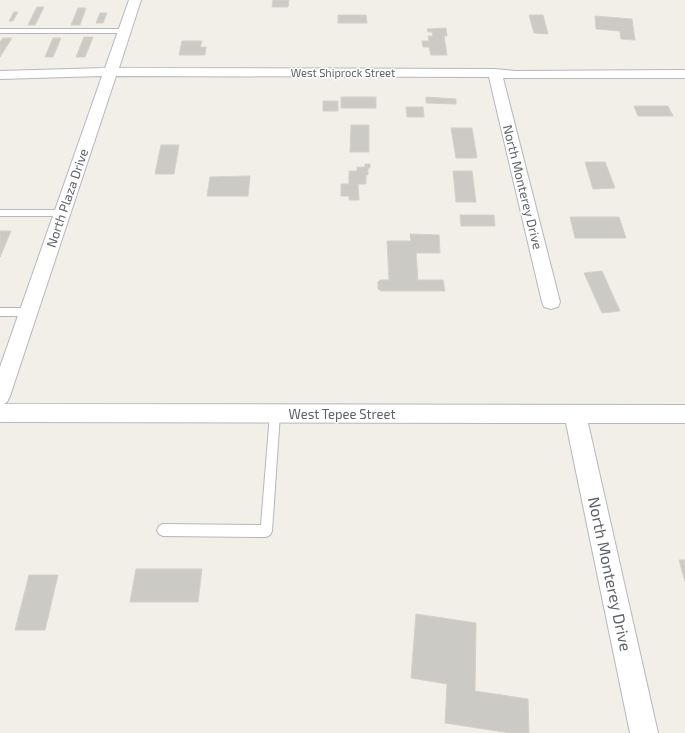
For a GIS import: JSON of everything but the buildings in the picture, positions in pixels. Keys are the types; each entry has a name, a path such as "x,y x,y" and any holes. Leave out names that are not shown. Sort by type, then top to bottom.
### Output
{"street":[{"name":"North Plaza Drive","path":"0,396 135,0"},
{"name":"West Shiprock Street","path":"0,75 110,72 495,73 514,75 685,74"},
{"name":"North Monterey Drive","path":"495,73 551,302"},
{"name":"West Tepee Street","path":"0,413 685,414"},
{"name":"North Monterey Drive","path":"575,414 644,733"}],"lane":[{"path":"0,31 124,31"},
{"path":"0,213 62,213"},
{"path":"0,312 28,312"},
{"path":"164,530 266,531 275,414"}]}
